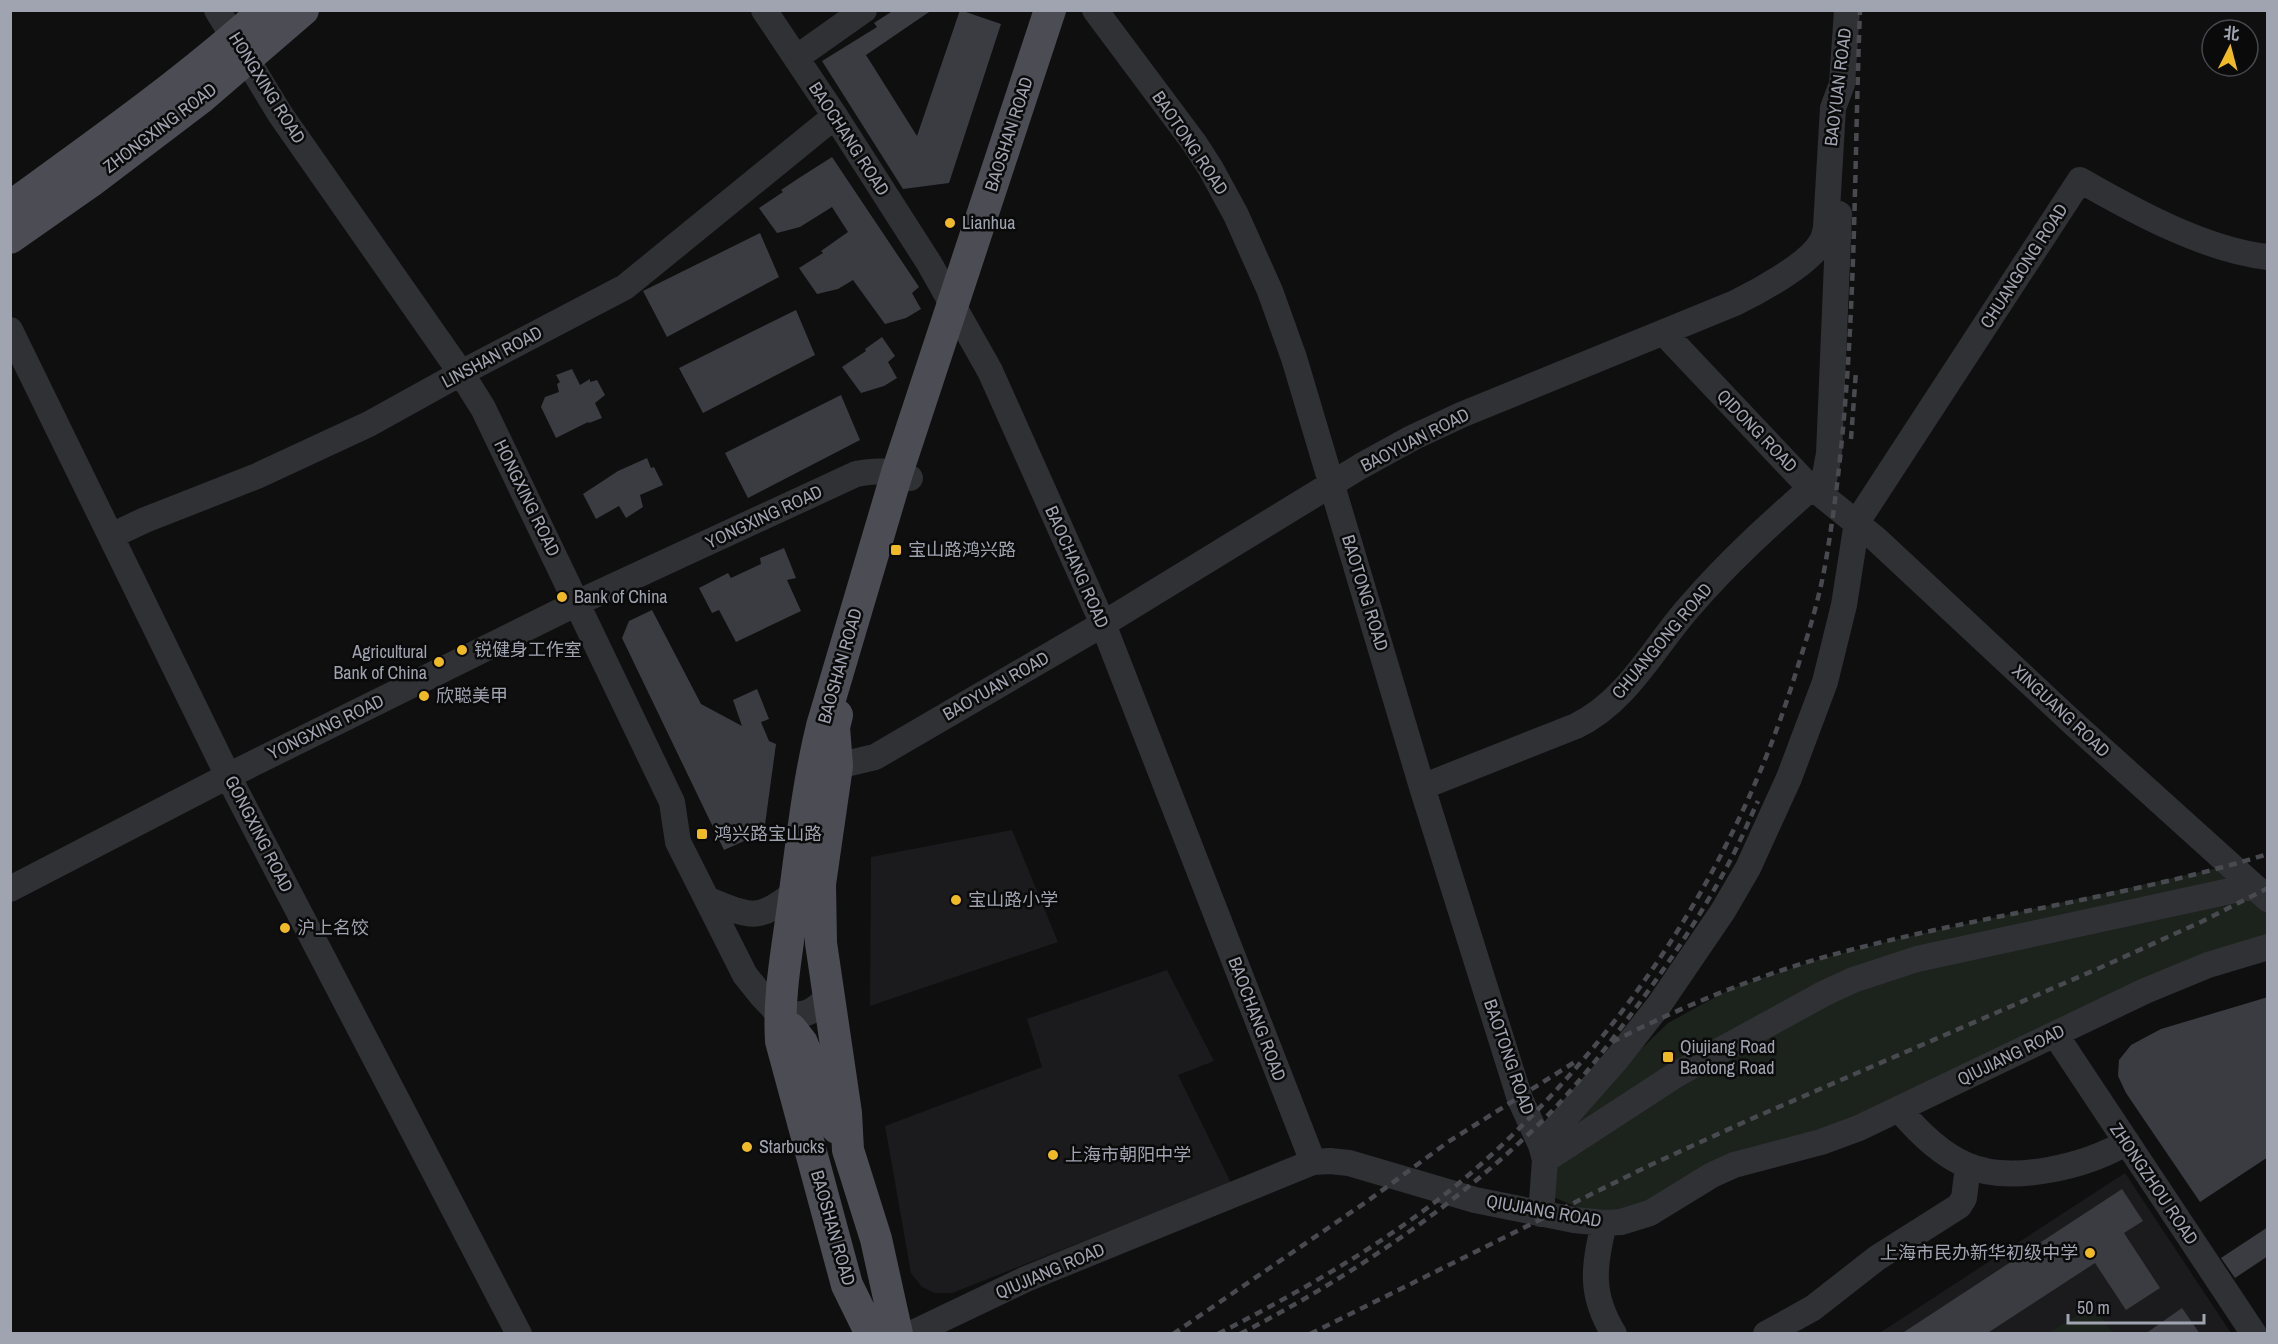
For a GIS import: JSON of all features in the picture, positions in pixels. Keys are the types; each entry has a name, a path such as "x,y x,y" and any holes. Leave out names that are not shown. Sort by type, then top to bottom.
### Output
{"main road":[{"name":"ZHONGXING ROAD","path":"10,238 90,182 202,97 241,48 265,10"},
{"name":"ZHONGXING ROAD","path":"10,207 241,48 303,10"},
{"name":"BAOSHAN ROAD","path":"959,316 1050,10"},
{"name":"BAOSHAN ROAD","path":"871,1334 847,1285 781,1041 779,1014 795,892 834,727 903,475 1069,10"},
{"name":"BAOSHAN ROAD","path":"825,764 820,943 846,1113 849,1150 876,1239 897,1334"},
{"path":"779,1014 802,1043 830,1116 849,1150"}],"street":[{"name":"HONGXING ROAD","path":"218,10 280,114 483,408 672,802 678,842 746,975 779,1014"},
{"name":"BAOCHANG ROAD","path":"764,10 835,116 959,316 990,371 1103,624 1312,1162"},
{"path":"796,58 864,10"},
{"name":"BAOTONG ROAD","path":"1095,10 1195,144 1236,215 1283,326 1422,787 1520,1099 1543,1152 1541,1214"},
{"name":"BAOYUAN ROAD","path":"825,764 860,762 874,757 1103,624 1332,484 1435,426 1664,333 1759,291 1806,258 1824,238 1827,220 1833,108 1842,84 1847,10"},
{"path":"1815,489 1824,480 1829,454 1838,263 1842,84"},
{"name":"LINSHAN ROAD","path":"111,536 312,452 369,424 625,287 835,116"},
{"name":"CHUANGONG ROAD","path":"1857,522 2080,180 2117,201 2178,230 2241,252 2268,257"},
{"name":"GONGXING ROAD","path":"10,330 228,776 519,1334"},
{"name":"QIDONG ROAD","path":"1664,333 1815,489 1857,522"},
{"name":"YONGXING ROAD","path":"10,889 228,776 578,603 856,474 875,470 903,475"},
{"name":"CHUANGONG ROAD","path":"1422,787 1576,726 1600,713 1623,691 1688,608 1720,572 1751,540 1815,489"},
{"path":"1543,1152 1659,1005 1723,911 1748,868 1789,778 1825,682 1844,605 1857,522"},
{"name":"XINGUANG ROAD","path":"1857,522 2073,723 2260,892"},
{"path":"709,900 739,912 754,914 773,909 795,892"},
{"path":"1543,1152 1677,1074 1815,998 1853,980 1917,960 2260,892"},
{"name":"QIUJIANG ROAD","path":"911,1334 1026,1279 1312,1162 1330,1161 1359,1166 1475,1200 1541,1214 1604,1223 1620,1222 1650,1213 1712,1175 1734,1165 1834,1138 2185,973 2268,946"},
{"path":"779,1014 800,1016 817,1009 828,996"},
{"name":"ZHONGZHOU ROAD","path":"2055,1034 2254,1334"},
{"path":"1899,1109 1932,1144 1968,1166 1995,1171 2015,1172 2058,1168 2096,1158 2127,1143"},
{"path":"1766,1334 1813,1308 1877,1258 1959,1206 1964,1198 1968,1166"},
{"path":"1604,1223 1596,1261 1595,1285 1600,1306 1614,1334"}],"shaded area":[{"name":"宝山路小学","path":"1012,830 1058,942 870,1006 871,857"},
{"path":"2227,866 2267,899 2267,942 1840,1129 1638,1211 1597,1216 1551,1196 1541,1145 1668,1023 1732,988 1813,961 1893,940"},
{"name":"上海市朝阳中学","path":"1167,970 1214,1061 1178,1075 1231,1183 952,1293 935,1293 922,1287 911,1273 885,1126 1042,1067 1027,1019"},
{"name":"上海市民办新华初级中学","path":"2125,1173 2231,1333 1878,1334"},
{"path":"2086,1310 2100,1315 2113,1333 2048,1333"}],"building":[{"path":"894,10 932,10 866,55 917,136 960,10 1001,24 949,183 903,189 822,61 877,27 874,23"},
{"path":"832,157 919,287 912,293 921,309 906,318 885,324 853,280 838,289 817,294 799,268 823,253 821,251 848,232 832,207 800,227 777,233 759,208 783,192 781,190"},
{"path":"760,233 779,277 667,337 643,291"},
{"path":"796,310 815,355 703,413 679,368"},
{"path":"882,337 895,356 888,362 897,378 884,386 861,393 842,367"},
{"path":"572,369 580,385 590,379 590,382 597,380 605,395 595,403 602,418 588,422 556,438 541,407 545,397 559,392 557,384 560,382 556,375"},
{"path":"841,395 860,440 748,498 725,453"},
{"path":"647,458 663,485 640,495 643,507 626,518 619,506 596,519 583,494 618,471"},
{"path":"784,548 796,578 787,580 801,611 736,642 719,610 712,613 699,588 728,573 731,578 761,564 760,558"},
{"path":"652,610 701,704 742,726 733,700 757,689 769,719 761,722 769,741 776,744 764,832 724,850 622,638 629,621"},
{"path":"2268,997 2268,1157 2200,1202 2126,1093 2118,1076 2119,1060 2131,1045 2161,1029"},
{"path":"2122,1189 2143,1221 2124,1233 2160,1288 2126,1310 2095,1263 1986,1334 1901,1334"},
{"path":"2268,1227 2268,1256 2235,1278 2221,1258"},
{"path":"2182,1308 2200,1334 2145,1334"}],"railway":[{"path":"1218,1334 1317,1280 1412,1219 1471,1173 1527,1121 1578,1065 1626,1006 1669,944 1708,879 1743,811 1772,741 1810,627 1827,554 1837,487 1849,351 1860,10"},
{"path":"1851,439 1856,371"},
{"path":"1240,1334 1320,1290 1396,1241 1469,1186 1548,1115 1608,1045 1678,948 1719,882 1758,801"},
{"path":"1612,1042 1711,996 1814,960 1927,932 2155,884 2268,854"},
{"path":"1310,1334 1646,1167 2104,966 2203,921 2268,888"},
{"path":"1173,1334 1369,1200 1448,1142 1578,1060"}],"place":[{"name":"Lianhua","path":"950,223"},
{"name":"宝山路鸿兴路","path":"896,550"},
{"name":"Bank of China","path":"562,597"},
{"name":"锐健身工作室","path":"462,650"},
{"name":"Agricultural Bank of China","path":"439,662"},
{"name":"欣聪美甲","path":"424,696"},
{"name":"鸿兴路宝山路","path":"702,834"},
{"name":"宝山路小学","path":"956,900"},
{"name":"沪上名饺","path":"285,928"},
{"name":"Qiujiang Road Baotong Road","path":"1668,1057"},
{"name":"Starbucks","path":"747,1147"},
{"name":"上海市朝阳中学","path":"1053,1155"},
{"name":"上海市民办新华初级中学","path":"2090,1253"}]}
